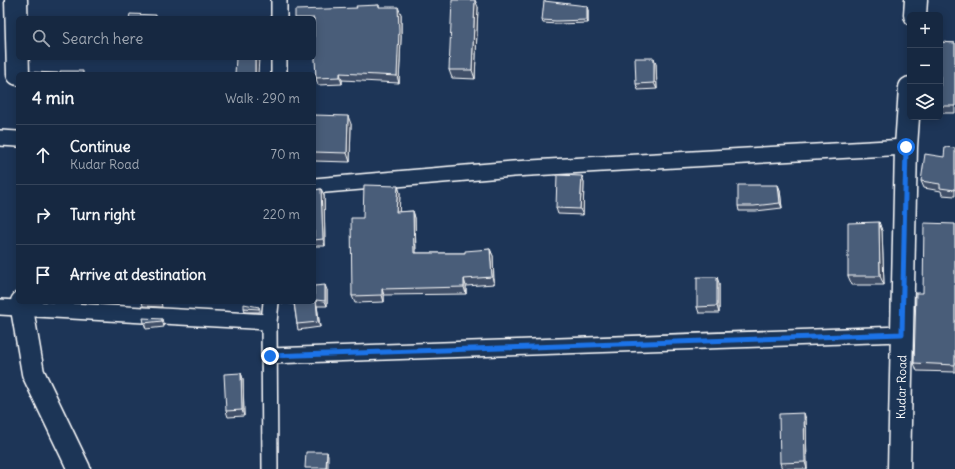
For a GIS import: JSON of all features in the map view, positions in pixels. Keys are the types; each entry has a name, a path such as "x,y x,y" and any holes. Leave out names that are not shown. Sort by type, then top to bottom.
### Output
{"street":[{"path":"16,0 16,16"},
{"path":"279,0 279,16"},
{"path":"915,12 916,0"},
{"path":"18,60 18,72"},
{"path":"279,60 279,72"},
{"name":"Kudar Road","path":"899,469 908,120"},
{"path":"0,138 16,139"},
{"path":"316,186 512,169 906,147"},
{"path":"270,469 269,322 271,304"},
{"path":"0,307 22,305 269,322"},
{"path":"22,305 33,373 78,469"},
{"path":"270,356 902,334"}],"building":[{"path":"452,0 475,0 472,70 449,70"},
{"path":"544,1 587,6 587,20 542,20"},
{"path":"379,5 379,7 398,7 399,30 397,76 340,73 340,77 316,78 316,16 295,16 295,10 357,8 356,6"},
{"path":"130,14 156,15 156,16 130,16"},
{"path":"943,42 955,43 955,106 943,106"},
{"path":"635,58 654,58 654,83 636,84"},
{"path":"236,60 255,60 255,72 235,72"},
{"path":"60,71 83,71 83,72"},
{"path":"316,115 348,116 347,153 316,152"},
{"path":"945,147 955,148 955,190 940,188 940,184 921,181 925,154 944,157"},
{"path":"557,175 582,176 580,209 556,208"},
{"path":"364,185 398,186 396,212 413,211 414,253 465,253 465,251 490,249 492,277 464,279 464,287 382,289 382,295 352,296 351,218 363,218"},
{"path":"738,185 778,185 780,203 738,206"},
{"path":"321,189 323,239 316,240 316,190"},
{"path":"879,222 880,276 848,276 848,223"},
{"path":"924,223 955,224 955,365 914,363 916,293 923,293"},
{"path":"697,277 717,277 717,306 697,307"},
{"path":"325,285 325,301 316,300 316,286"},
{"path":"316,300 318,322 297,324 294,304 316,304"},
{"path":"244,304 259,307 259,309 244,308"},
{"path":"143,318 162,319 162,321 144,323"},
{"path":"241,373 242,410 226,411 224,374"},
{"path":"804,413 805,462 780,463 779,414"},
{"path":"306,452 327,452 326,468 305,468"}],"route":[{"path":"270,356 902,334 906,147"}]}
